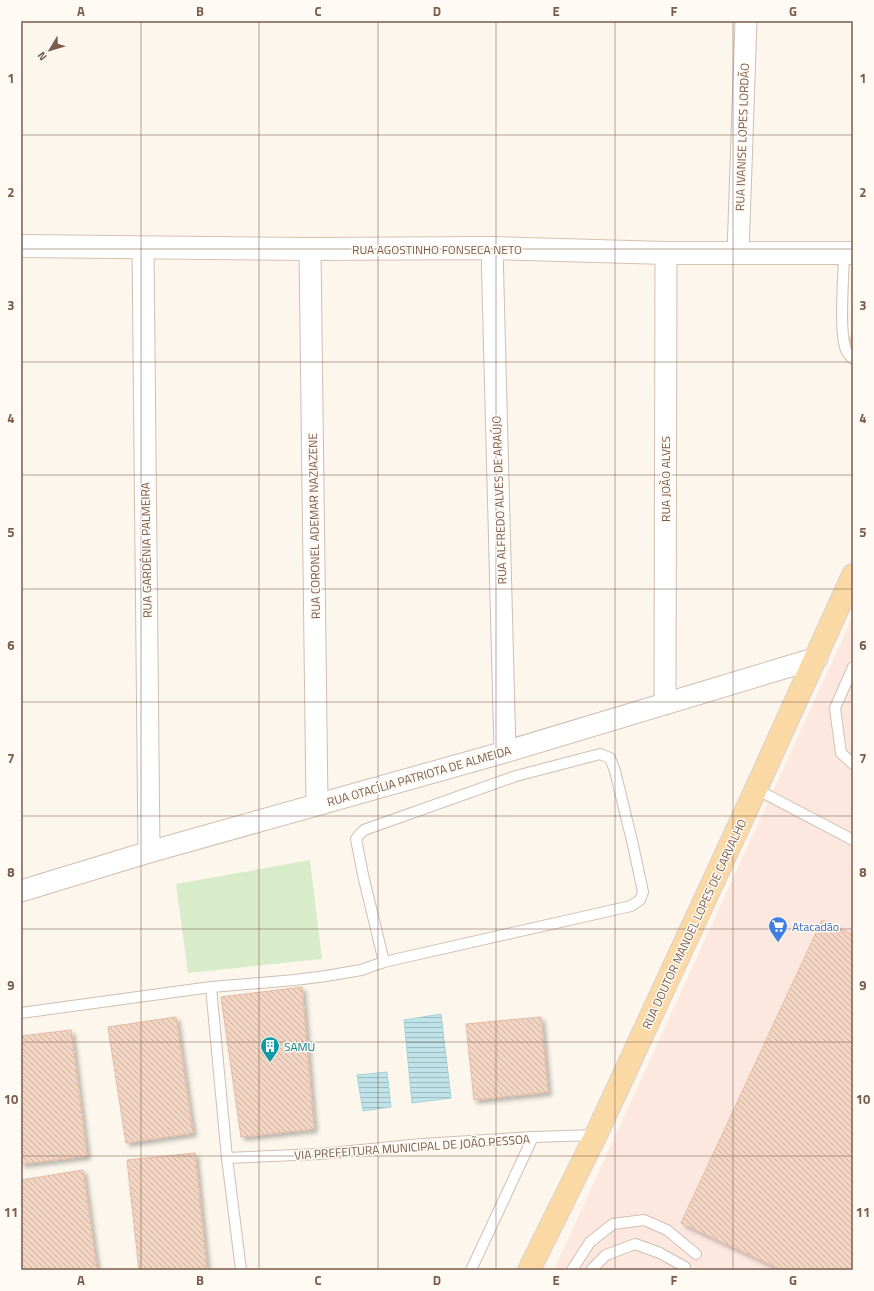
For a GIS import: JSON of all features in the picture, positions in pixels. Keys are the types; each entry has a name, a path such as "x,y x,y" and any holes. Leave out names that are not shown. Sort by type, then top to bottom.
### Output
{"main road":[{"name":"RUA AGOSTINHO FONSECA NETO","path":"21,246 143,248 492,248 666,253 849,253"},
{"name":"RUA DOUTOR MANOEL LOPES DE CARVALHO","path":"529,1270 596,1135 756,789 853,574"}],"street":[{"name":"RUA IVANISE LOPES LORDÃO","path":"738,253 746,21"},
{"name":"RUA GARDÊNIA PALMEIRA","path":"143,248 149,852"},
{"name":"RUA CORONEL ADEMAR NAZIAZENE","path":"310,248 317,804"},
{"name":"RUA ALFREDO ALVES DE ARAÚJO","path":"492,248 506,752"},
{"name":"RUA JOÃO ALVES","path":"664,704 666,253"},
{"name":"RUA OTACÍLIA PATRIOTA DE ALMEIDA","path":"21,891 149,852 506,752 816,658"}],"lane":[{"path":"849,253 842,316 843,339 847,352 853,359"},
{"path":"853,667 836,708 842,753 853,764"},
{"path":"21,1013 211,987 295,980 361,970 384,962 631,906 640,900 643,892 615,771 610,758 600,754 516,776 364,830 356,839 384,962"},
{"path":"756,789 853,840"},
{"path":"211,987 227,1158 241,1270"},
{"name":"VIA PREFEITURA MUNICIPAL DE JOÃO PESSOA","path":"227,1158 320,1154 422,1144 533,1137 596,1135"},
{"path":"471,1270 533,1137"},
{"path":"572,1270 590,1242 613,1224 644,1220 667,1230 696,1254"},
{"path":"591,1270 606,1255 635,1244 660,1253 685,1267"}],"shaded area":[{"name":"Atacadão","path":"853,616 853,1270 554,1270"}],"green space":[{"path":"310,860 322,959 188,973 176,884"}],"water":[{"path":"441,1014 451,1098 412,1103 404,1020"},
{"path":"387,1072 391,1107 363,1111 357,1075"}],"building":[{"path":"853,332 853,350 846,347"},
{"path":"822,920 853,935 853,1270 782,1270 681,1223"},
{"name":"SAMU","path":"302,987 314,1129 241,1137 221,997"},
{"path":"176,1017 193,1133 126,1143 108,1027"},
{"path":"541,1017 548,1092 474,1100 466,1024"},
{"path":"71,1030 87,1156 21,1164 21,1036"},
{"path":"195,1153 207,1270 139,1270 127,1160"},
{"path":"83,1170 97,1270 21,1270 21,1180"}],"place":[{"name":"Atacadão","path":"778,943"},
{"name":"SAMU","path":"270,1063"}]}
